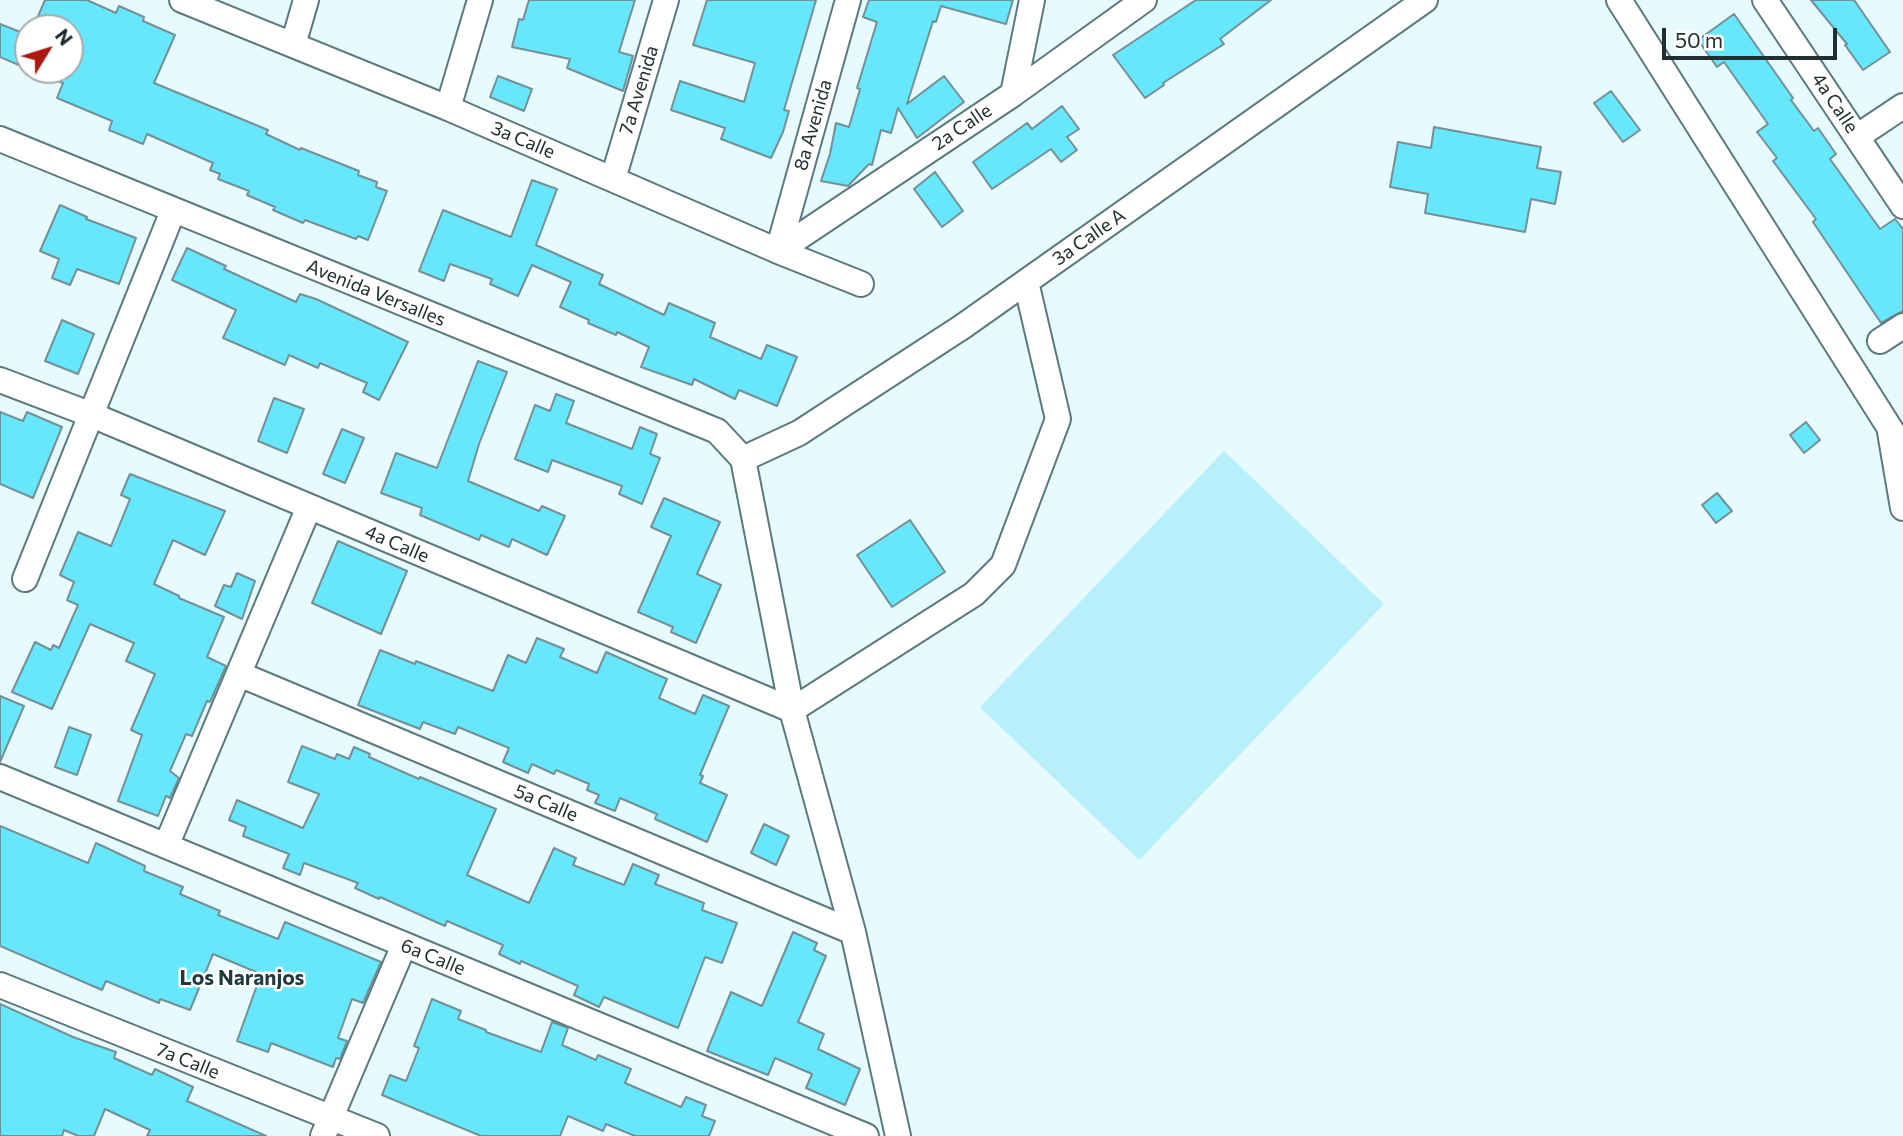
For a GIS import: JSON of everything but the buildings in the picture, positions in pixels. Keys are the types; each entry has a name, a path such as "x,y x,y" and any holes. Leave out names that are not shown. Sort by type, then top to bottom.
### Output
{"street":[{"name":"3a Calle","path":"182,0 448,108 778,251 861,284"},
{"path":"293,45 306,0"},
{"path":"448,108 480,0"},
{"name":"7a Avenida","path":"613,179 666,0"},
{"name":"8a Avenida","path":"778,251 848,0"},
{"path":"1013,94 1032,0"},
{"name":"2a Calle","path":"778,251 1013,94 1144,0"},
{"name":"3a Calle A","path":"743,458 799,433 962,327 1425,0"},
{"path":"1619,0 1903,449"},
{"name":"4a Calle","path":"1765,0 1903,206"},
{"path":"1858,136 1903,106"},
{"name":"Avenida Versalles","path":"0,139 717,431 743,458"},
{"path":"25,579 173,211"},
{"path":"792,710 974,594 1003,565 1058,419 1026,282"},
{"path":"1881,341 1903,326"},
{"name":"4a Calle","path":"0,380 92,415 792,710"},
{"path":"1889,428 1903,508"},
{"path":"743,458 792,710 853,932 898,1136"},
{"path":"166,846 309,507"},
{"name":"5a Calle","path":"239,674 853,932"},
{"name":"6a Calle","path":"0,776 866,1136"},
{"path":"327,1127 404,945"},
{"name":"7a Calle","path":"0,985 327,1127 377,1136"}],"shaded area":[{"path":"1224,451 1384,604 1139,860 980,707"}],"district":[{"name":"Los Naranjos","path":"242,978"}]}
